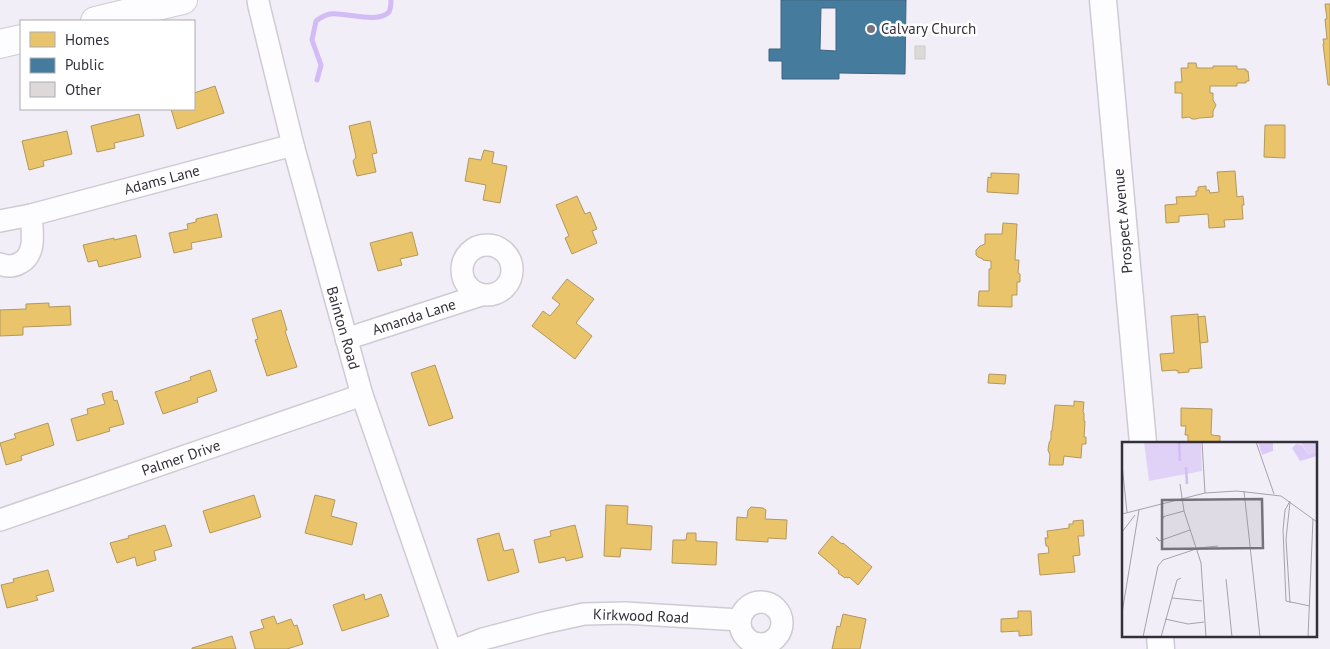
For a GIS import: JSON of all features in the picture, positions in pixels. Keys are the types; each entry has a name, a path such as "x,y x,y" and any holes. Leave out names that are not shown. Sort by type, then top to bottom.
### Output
{"highway":[{"path":"99,20 183,0"},
{"path":"0,44 20,39"}],"main road":[{"name":"Prospect Avenue","path":"1103,0 1142,442"},
{"path":"1160,636 1161,649"}],"street":[{"name":"Bainton Road","path":"258,0 293,146 362,395 450,649"},
{"name":"Adams Lane","path":"0,221 31,215 293,146"},
{"path":"0,264 10,266 18,264 29,255 32,243 31,215"},
{"name":"Amanda Lane","path":"346,339 481,295"},
{"name":"Palmer Drive","path":"0,520 362,395"},
{"name":"Kirkwood Road","path":"457,649 483,639 584,614 625,613 740,620"}],"building: Homes":[{"path":"1325,4 1330,4 1330,85 1328,85 1323,44 1323,39 1327,39"},
{"path":"1188,63 1196,63 1197,68 1237,66 1237,69 1246,69 1248,71 1249,81 1237,83 1237,86 1210,86 1210,93 1213,93 1213,100 1216,105 1213,117 1182,118 1182,93 1175,93 1175,82 1182,82 1181,68 1188,68"},
{"path":"215,86 224,113 177,129 171,110 195,110 195,93"},
{"path":"139,114 144,136 114,143 115,148 97,152 91,126"},
{"path":"370,121 377,153 372,154 376,172 357,176 353,161 356,157 349,126"},
{"path":"1265,125 1285,125 1285,158 1264,157"},
{"path":"67,131 72,154 43,161 44,166 29,170 22,141"},
{"path":"484,150 494,152 492,163 507,166 500,203 483,200 486,185 465,181 469,158 481,160"},
{"path":"1235,171 1237,197 1243,196 1243,219 1224,220 1225,227 1209,228 1208,214 1179,216 1179,222 1166,223 1165,205 1177,204 1176,197 1196,196 1198,187 1206,186 1206,190 1209,190 1210,193 1219,192 1217,172"},
{"path":"991,173 1019,174 1018,194 987,192 988,177 991,178"},
{"path":"577,196 585,214 590,212 597,229 592,231 597,243 572,254 565,238 569,236 556,205"},
{"path":"217,214 222,237 191,243 192,249 174,253 169,233 188,229 187,224 196,222 196,219"},
{"path":"1003,223 1017,224 1015,260 1019,260 1018,273 1020,274 1020,282 1017,282 1017,295 1012,295 1012,307 978,306 979,291 989,291 991,261 978,257 976,250 985,244 985,234 1002,234"},
{"path":"412,232 418,255 400,259 402,265 378,271 370,243"},
{"path":"136,235 141,257 99,267 97,260 88,262 83,245"},
{"path":"567,279 594,299 576,323 592,336 575,359 532,326 543,311 550,316 560,304 552,298"},
{"path":"49,303 49,307 70,306 71,325 23,327 23,335 0,336 0,310 26,309 26,304"},
{"path":"281,310 287,330 285,331 297,367 267,376 255,340 258,339 252,319"},
{"path":"1198,314 1202,368 1189,369 1189,372 1178,373 1178,370 1162,371 1160,354 1174,353 1171,316"},
{"path":"1205,316 1208,342 1200,343 1198,317"},
{"path":"435,365 453,418 429,426 411,373"},
{"path":"210,370 217,391 197,398 198,402 163,414 155,392 191,380 190,377"},
{"path":"989,374 1006,375 1005,384 988,383"},
{"path":"112,391 114,401 117,400 124,424 109,428 110,431 77,441 71,419 88,414 87,409 105,404 102,394"},
{"path":"1074,401 1084,402 1084,437 1086,437 1086,444 1082,444 1081,458 1064,456 1063,465 1049,465 1050,455 1048,450 1055,405 1074,406"},
{"path":"1181,408 1212,409 1211,434 1220,436 1220,442 1188,442 1188,435 1185,435 1186,426 1181,426"},
{"path":"48,423 54,445 21,456 22,460 6,465 0,443 16,438 14,434"},
{"path":"254,495 261,517 210,533 203,511"},
{"path":"315,495 335,500 331,516 357,523 352,545 305,533"},
{"path":"606,505 628,506 627,524 652,526 651,550 621,548 620,557 604,556"},
{"path":"751,507 766,510 765,519 787,520 786,539 768,538 768,542 736,540 737,517 747,518 748,510"},
{"path":"1083,520 1084,536 1078,536 1080,555 1073,556 1075,572 1040,575 1038,554 1049,553 1045,538 1048,538 1047,531 1069,528 1069,524 1073,524 1073,521"},
{"path":"165,525 172,546 154,551 156,560 137,566 135,557 117,563 110,543"},
{"path":"575,525 583,557 566,561 565,557 539,563 534,540 551,536 550,531"},
{"path":"499,533 504,551 513,549 519,572 488,581 477,539"},
{"path":"687,533 696,533 696,541 717,542 716,565 672,563 673,540 686,540"},
{"path":"832,536 872,567 858,585 849,577 845,578 838,573 839,571 818,553"},
{"path":"48,570 54,591 36,596 38,600 7,608 1,585 14,582 13,579"},
{"path":"364,594 365,600 381,594 389,616 342,631 333,605"},
{"path":"1018,611 1031,611 1032,635 1019,636 1019,631 1001,632 1001,619 1018,618"},
{"path":"843,614 866,619 860,649 832,649 837,626 840,627"},
{"path":"274,616 277,624 291,619 294,626 297,625 303,644 287,649 255,649 250,632 264,628 261,620"},
{"path":"232,636 236,649 192,649 192,648"}],"building: Public":[{"name":"Calvary Church","path":"781,0 906,0 905,74 839,73 839,79 782,79 782,61 769,61 769,49 781,49","holes":["821,8 836,8 836,51 820,50"]}],"building: Other":[{"path":"915,46 925,46 925,59 915,59"}],"waterway":[{"path":"317,80 321,65 312,40 316,21 330,14 377,17 389,12 391,0"}],"place":[{"name":"Calvary Church","path":"871,29"}]}
